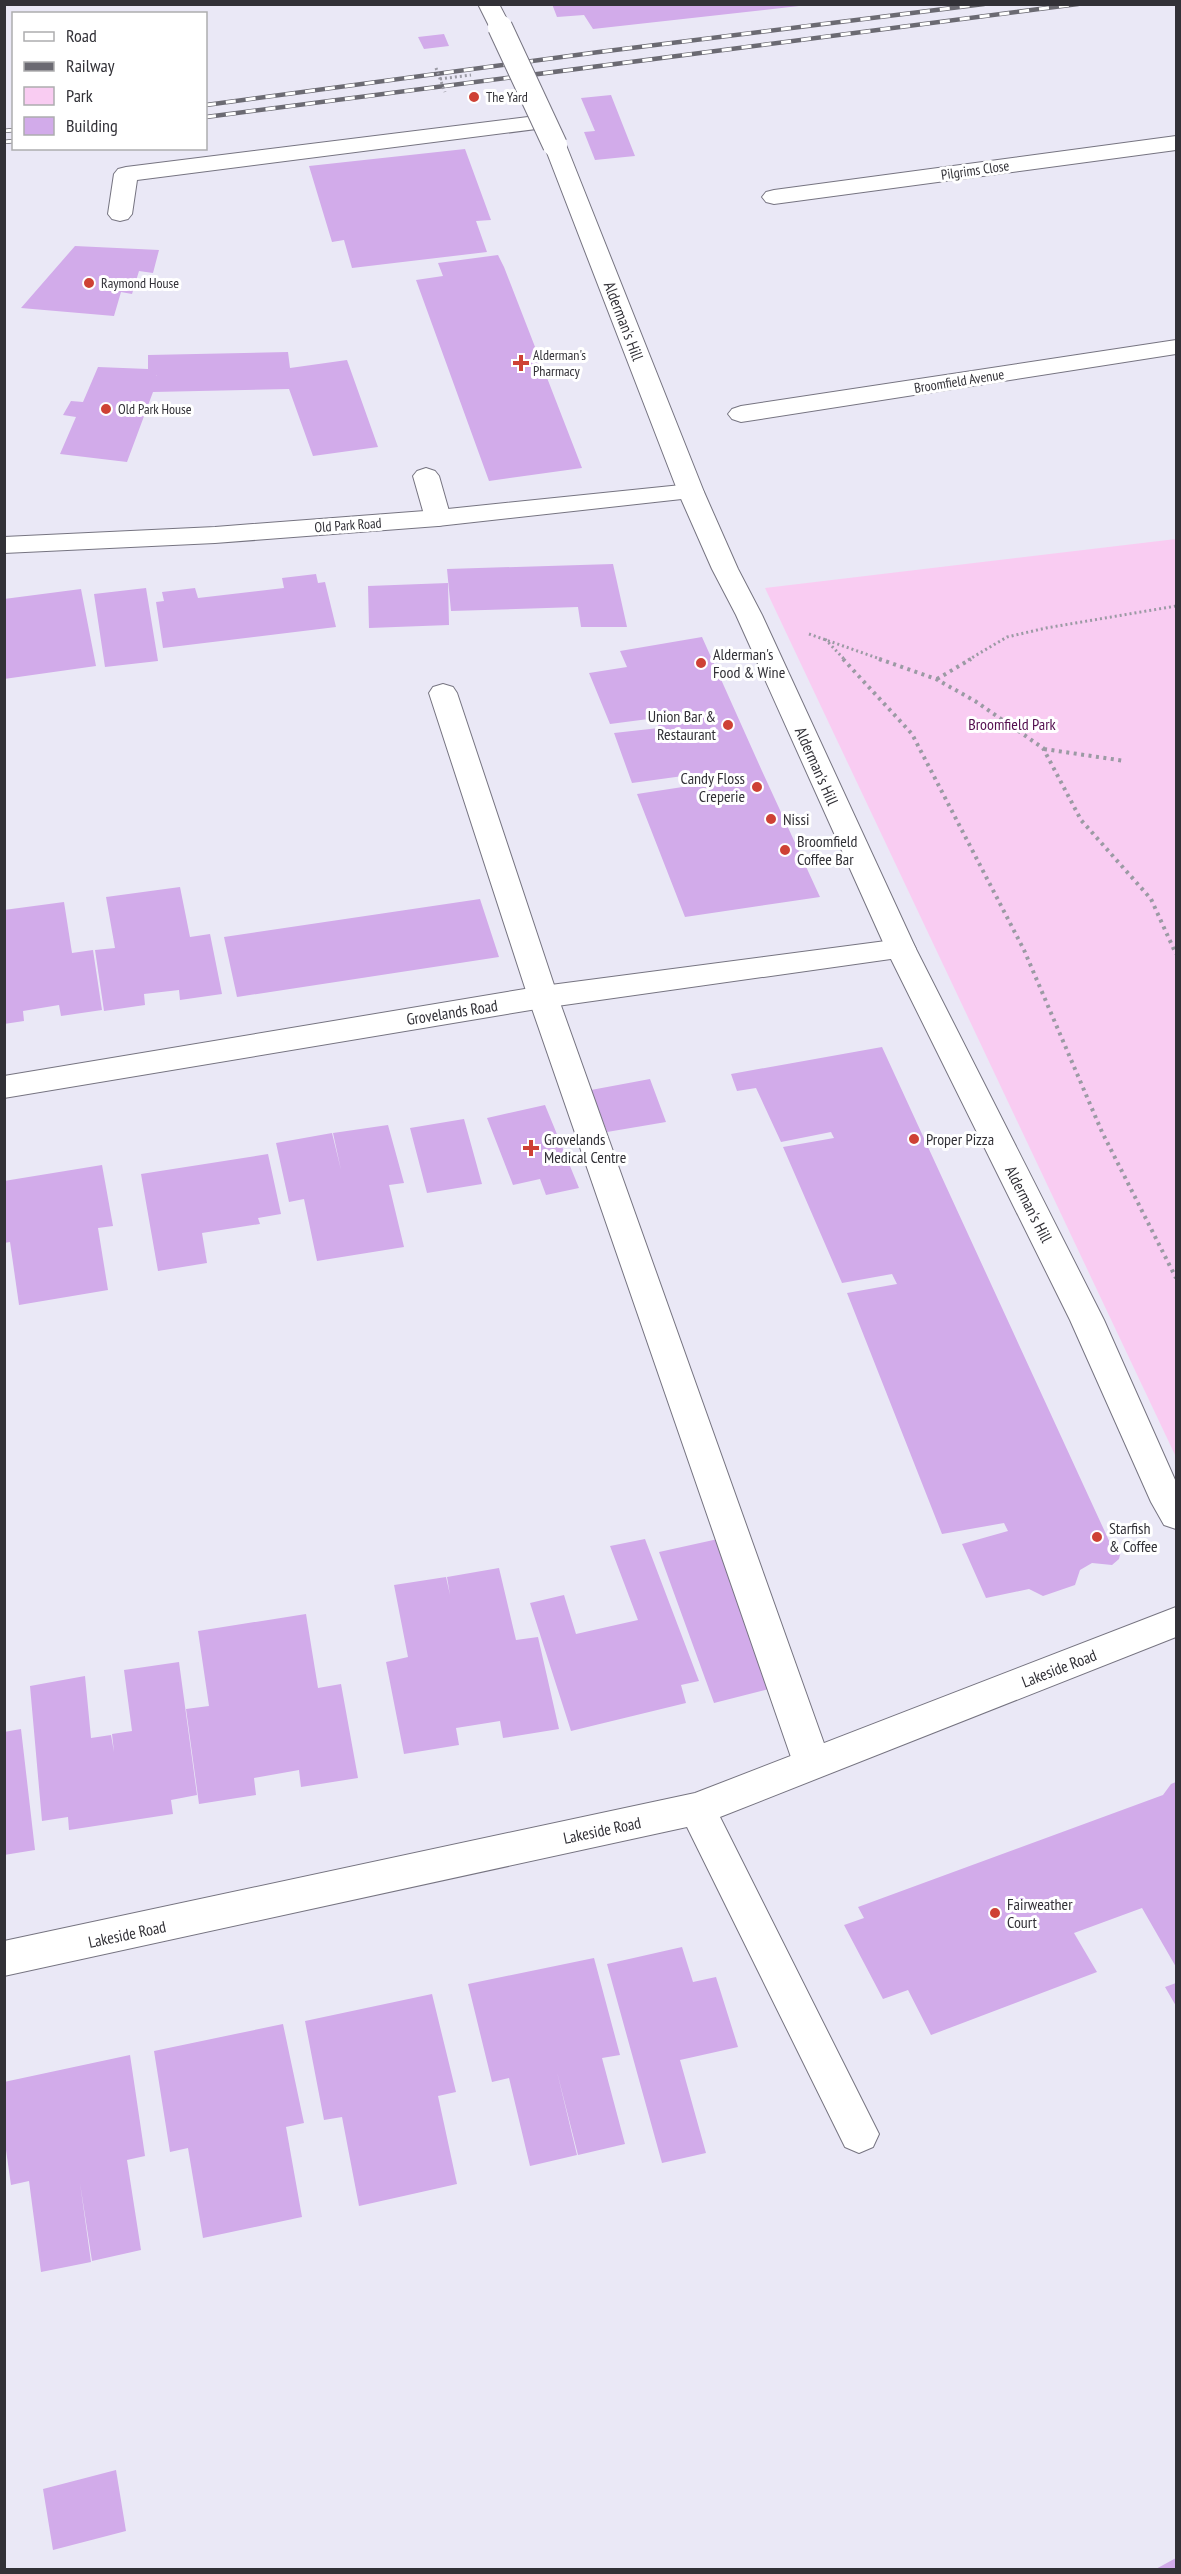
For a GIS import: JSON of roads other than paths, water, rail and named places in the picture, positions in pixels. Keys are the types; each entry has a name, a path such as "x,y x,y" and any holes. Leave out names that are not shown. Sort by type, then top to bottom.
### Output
{"street":[{"name":"Alderman's Hill","path":"488,4 555,145 691,492 901,949 1087,1320 1168,1502 1176,1515"},
{"path":"120,214 126,174 544,122"},
{"name":"Pilgrims Close","path":"774,197 1176,143"},
{"name":"Broomfield Avenue","path":"741,414 1176,347"},
{"path":"426,476 438,518"},
{"name":"Old Park Road","path":"4,545 215,535 438,518 691,492"},
{"path":"443,693 543,997 812,1763"},
{"name":"Grovelands Road","path":"4,1087 543,997 901,949"},
{"name":"Lakeside Road","path":"4,1959 697,1809 1176,1622"},
{"path":"697,1809 859,2134"}],"railway":[{"path":"207,105 599,52 984,4"},
{"path":"207,117 1078,4"},
{"path":"4,131 12,130"},
{"path":"4,142 12,141"}],"place":[{"name":"The Yard","path":"474,97"},
{"name":"Raymond House","path":"89,283"},
{"name":"Alderman's Pharmacy","path":"521,363"},
{"name":"Old Park House","path":"106,409"},
{"name":"Alderman's Food & Wine","path":"701,663"},
{"name":"Union Bar & Restaurant","path":"728,725"},
{"name":"Candy Floss Creperie","path":"757,787"},
{"name":"Nissi","path":"771,819"},
{"name":"Broomfield Coffee Bar","path":"785,850"},
{"name":"Proper Pizza","path":"914,1139"},
{"name":"Grovelands Medical Centre","path":"531,1148"},
{"name":"Starfish & Coffee","path":"1097,1537"},
{"name":"Fairweather Court","path":"995,1913"}],"park label":[{"name":"Broomfield Park","path":"1012,724"}]}
